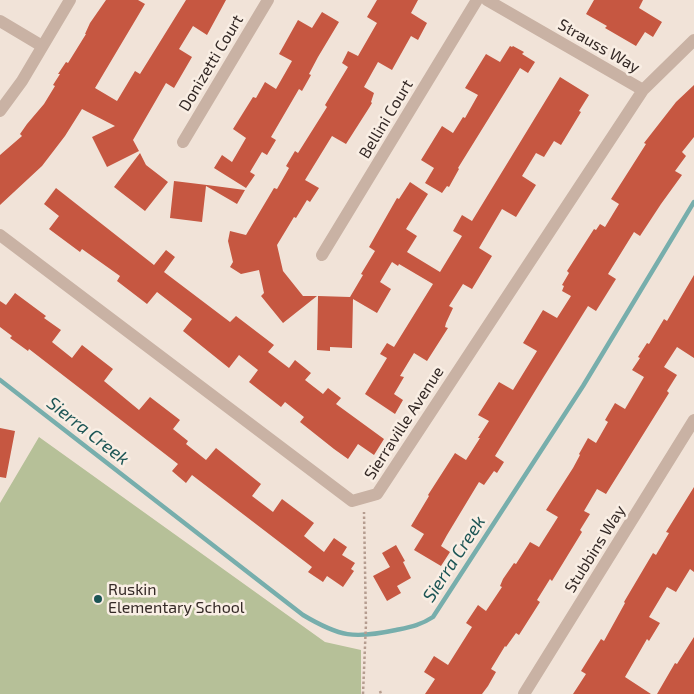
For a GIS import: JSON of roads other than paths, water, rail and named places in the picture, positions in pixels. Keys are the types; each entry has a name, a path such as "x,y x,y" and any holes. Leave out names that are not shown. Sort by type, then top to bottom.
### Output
{"street":[{"path":"0,111 22,81 70,0"},
{"name":"Donizetti Court","path":"183,142 268,0"},
{"name":"Bellini Court","path":"322,255 477,0"},
{"name":"Strauss Way","path":"487,0 643,90"},
{"path":"0,20 42,46"},
{"name":"Sierraville Avenue","path":"0,235 352,501 364,498 377,494 643,90 694,40"},
{"name":"Stubbins Way","path":"524,694 694,420"}],"waterway":[{"name":"Sierra Creek","path":"0,380 303,615 327,628 348,634 369,635 411,627 433,617 583,386 694,202"}],"place":[{"name":"Ruskin Elementary School","path":"98,599"}]}
